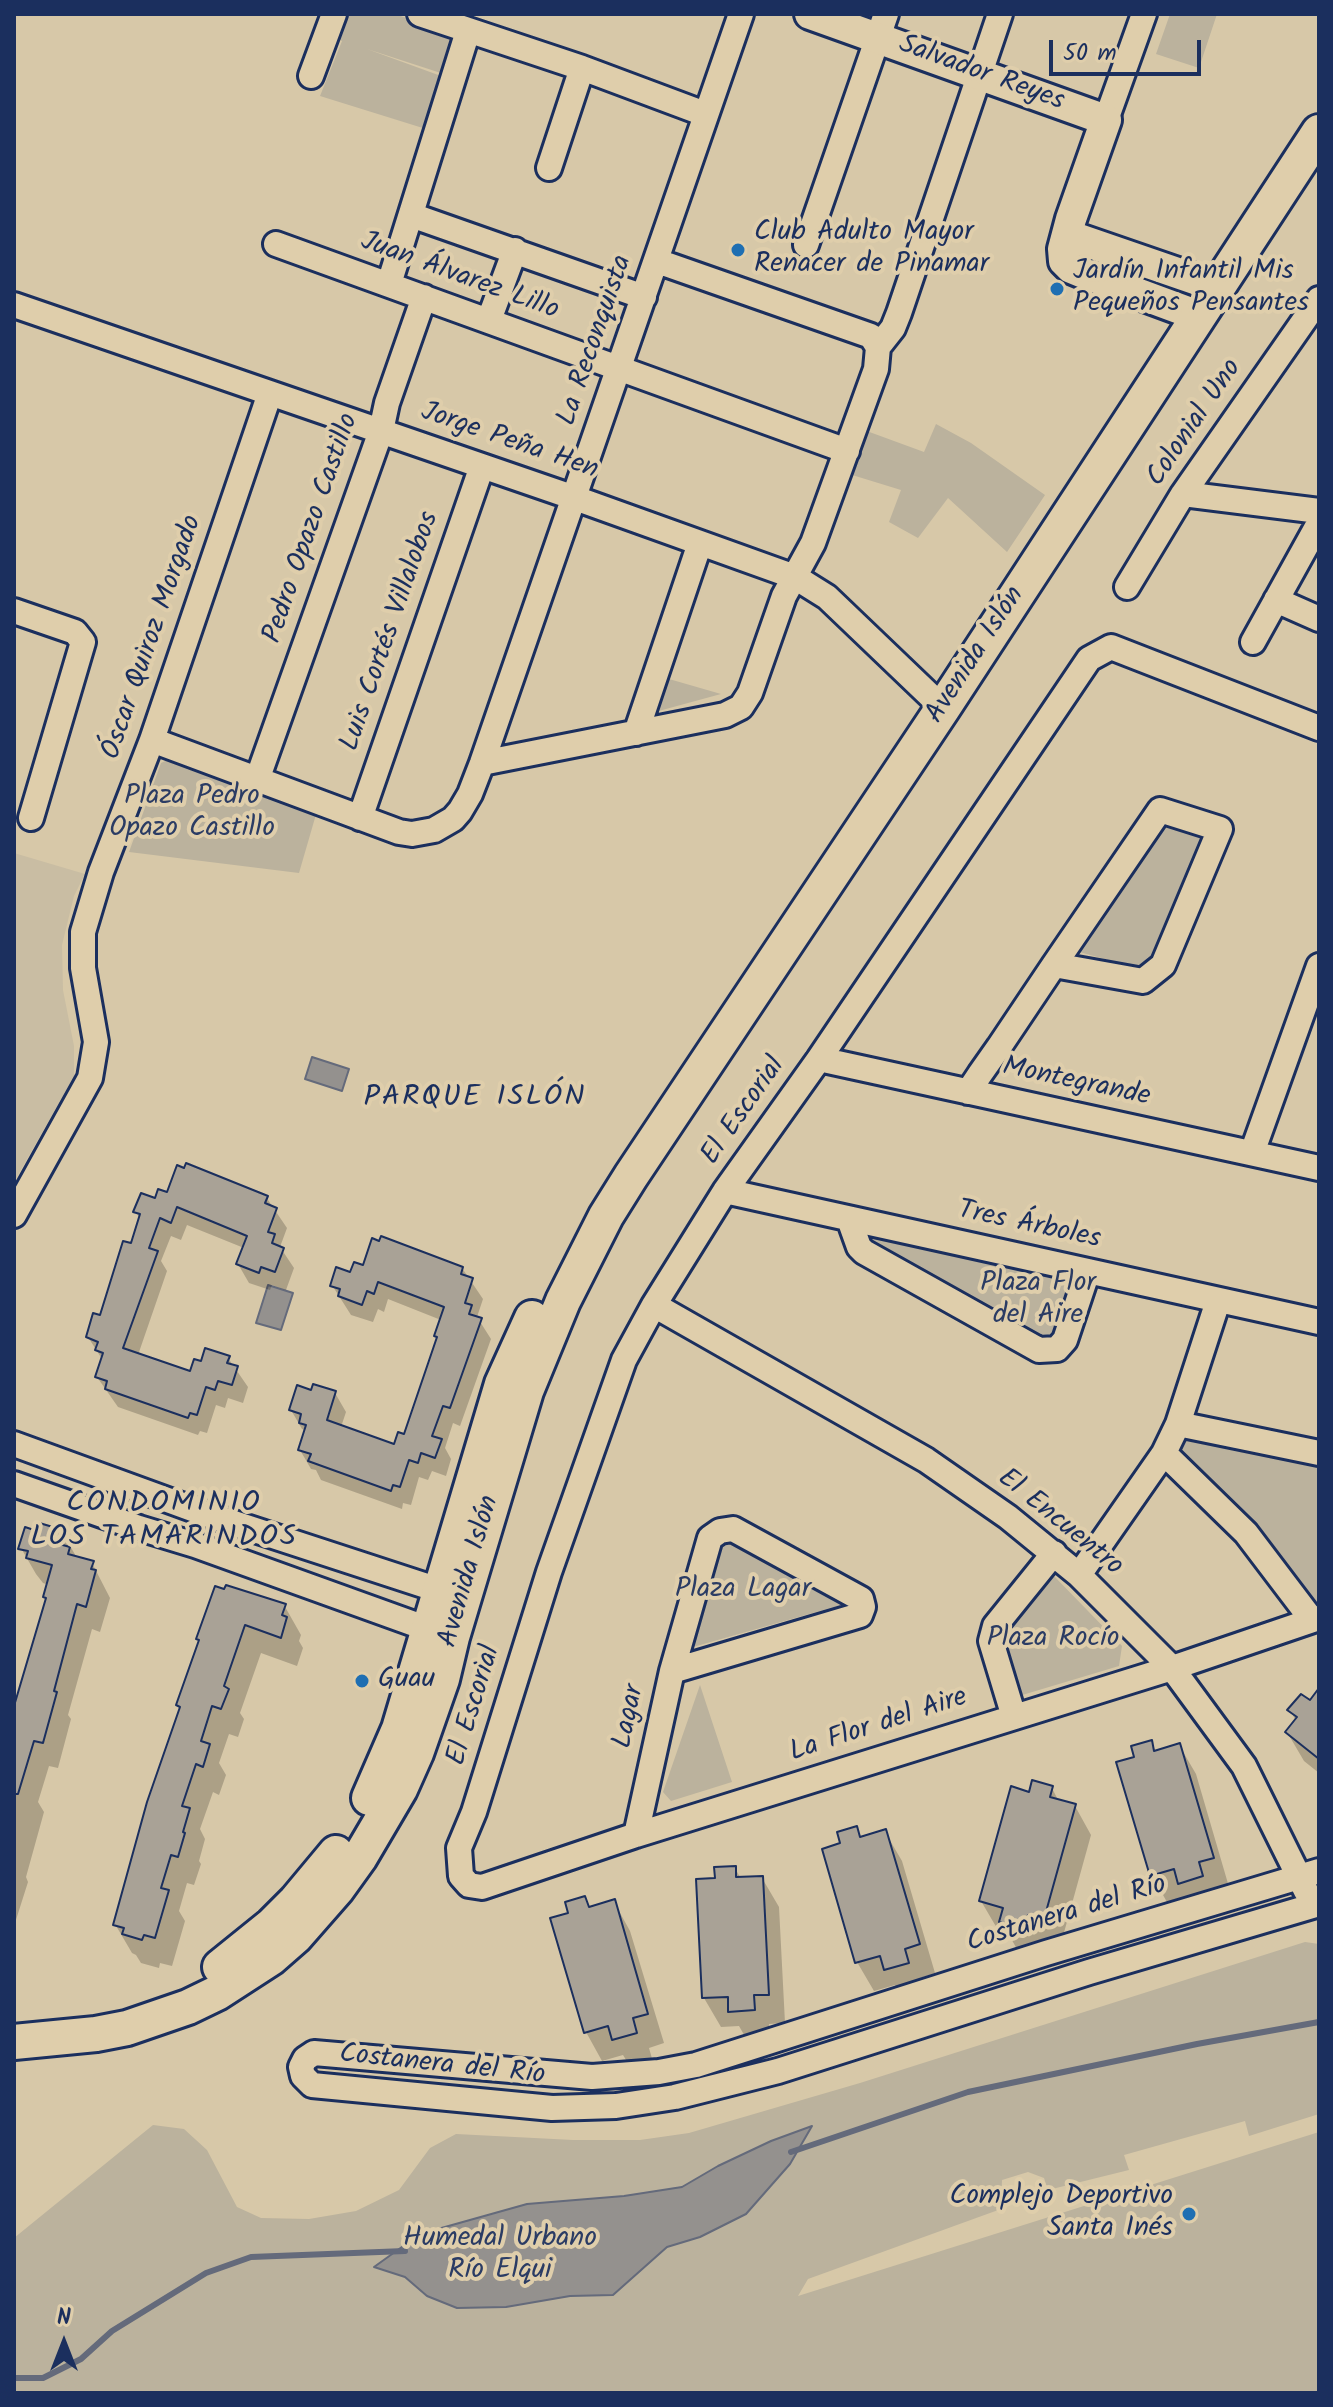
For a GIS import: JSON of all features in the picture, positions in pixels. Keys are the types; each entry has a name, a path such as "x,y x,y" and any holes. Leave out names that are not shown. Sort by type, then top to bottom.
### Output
{"main road":[{"name":"Avenida Islón","path":"14,2042 127,2028 188,2007 245,1977 310,1922 360,1857 400,1789 430,1717 440,1633 451,1594 543,1345 584,1258 631,1176 943,708 1319,132"}],"street":[{"path":"311,76 334,14"},
{"path":"420,14 582,68 705,114"},
{"name":"La Reconquista","path":"360,818 412,834 434,830 453,819 470,794 741,14"},
{"name":"Salvador Reyes","path":"810,14 882,26 979,74 1106,120"},
{"path":"482,763 725,715 741,707 750,693 784,596 813,543 876,369 878,347 893,328 899,313 1000,14"},
{"path":"1144,14 1067,235 1064,261 1071,268 1199,316"},
{"path":"806,245 882,26"},
{"path":"389,284 468,31"},
{"path":"549,168 582,68"},
{"path":"411,215 644,297"},
{"path":"1067,235 1218,287"},
{"name":"Juan Álvarez Lillo","path":"276,244 847,451"},
{"path":"489,320 515,250"},
{"path":"657,261 871,336 878,347"},
{"name":"Pedro Opazo Castillo","path":"257,780 381,431 387,403 424,297"},
{"name":"Colonial Uno","path":"1127,587 1183,494 1319,299"},
{"name":"Jorge Peña Hen","path":"14,305 795,577 827,597 943,708"},
{"name":"Óscar Quiroz Morgado","path":"14,1215 90,1078 95,1030 83,968 83,932 101,872 152,740 270,393"},
{"name":"Luis Cortés Villalobos","path":"360,818 482,466"},
{"path":"1183,494 1319,511"},
{"path":"1253,642 1319,523"},
{"path":"636,733 700,543"},
{"path":"1276,600 1319,619"},
{"path":"14,611 75,632 83,642 31,818"},
{"name":"El Escorial","path":"461,1876 459,1848 474,1812 554,1557 624,1360 654,1305 725,1191 819,1059 1089,659 1111,647 1319,728"},
{"path":"152,740 360,818"},
{"path":"968,1092 1054,965 1160,810 1220,829 1163,965 1143,981 1054,965"},
{"path":"1252,1153 1309,1022 1319,966"},
{"name":"Montegrande","path":"819,1059 1319,1168"},
{"name":"Tres Árboles","path":"725,1191 1319,1322"},
{"path":"849,1219 859,1247 864,1252 1039,1350 1057,1349 1065,1340 1088,1271"},
{"path":"1079,1575 1164,1453 1178,1424 1218,1301"},
{"name":"El Encuentro","path":"654,1305 926,1460 1008,1517 1079,1575 1172,1668 1244,1766 1309,1874 1316,1905"},
{"path":"1178,1424 1319,1453"},
{"path":"14,1444 206,1514 451,1594"},
{"path":"1164,1453 1246,1533 1316,1619"},
{"path":"14,1484 440,1633"},
{"name":"Lagar","path":"636,1835 672,1671 710,1538 720,1531 733,1529 861,1599 863,1607 860,1615 672,1671"},
{"path":"1014,1717 991,1641 995,1626 1054,1553"},
{"name":"La Flor del Aire","path":"461,1876 469,1885 482,1887 636,1835 1172,1668 1316,1619"},
{"name":"Costanera del Río","path":"1309,1874 1046,1953 696,2065 659,2072 592,2077 314,2053 305,2059 301,2067 303,2076 312,2085 552,2108 616,2106 703,2091 778,2071 1089,1972 1316,1905"},
{"path":"696,2065 703,2091"}],"shaded area":[{"path":"14,853 85,874 74,896 62,945 63,990 74,1046 74,1076 14,1182"},
{"path":"312,1057 349,1069 342,1091 305,1079"},
{"path":"268,1285 293,1293 281,1330 256,1323"},
{"path":"812,2126 790,2164 746,2214 700,2237 667,2247 613,2295 570,2296 506,2307 457,2308 427,2296 405,2277 374,2267 420,2234 527,2204 624,2196 682,2187 771,2141"}],"green space":[{"path":"348,14 395,14 458,37 447,75 367,49 441,76 426,129 320,96 342,41 338,39"},
{"path":"1170,14 1217,14 1199,68 1156,54"},
{"path":"936,424 971,443 1045,495 1007,552 948,498 918,538 889,522 901,490 849,474 864,430 924,452"},
{"path":"669,679 721,694 655,712"},
{"name":"Plaza Pedro Opazo Castillo","path":"172,758 317,811 299,873 129,852 161,763"},
{"path":"1165,819 1208,835 1147,971 1076,951"},
{"name":"Plaza Flor del Aire","path":"868,1233 1070,1278 1075,1283 1057,1334 1045,1341 873,1245"},
{"path":"1187,1436 1319,1462 1319,1600 1311,1603 1178,1451"},
{"name":"Plaza Lagar","path":"729,1540 841,1601 841,1605 686,1649 720,1542"},
{"name":"Plaza Rocío","path":"1053,1575 1122,1646 1119,1666 1019,1696 1004,1632"},
{"path":"700,1685 732,1782 671,1801 663,1792"},
{"name":"Humedal Urbano Río Elqui","path":"1305,1942 1319,1944 1319,2114 1249,2136 1245,2121 1124,2155 1129,2170 1048,2190 1044,2178 1028,2172 1002,2180 1001,2209 808,2279 798,2296 1319,2132 1319,2393 14,2393 14,2238 153,2125 184,2129 207,2150 237,2207 261,2218 309,2219 356,2211 399,2190 430,2148 456,2134 640,2140 689,2133 860,2083"}],"building":[{"path":"186,1163 268,1196 265,1203 277,1208 268,1232 275,1234 272,1243 284,1248 275,1272 261,1267 259,1273 236,1264 247,1236 177,1207 171,1223 160,1218 149,1248 158,1251 123,1348 190,1371 194,1359 201,1361 205,1348 230,1356 227,1363 238,1366 232,1385 218,1381 215,1390 206,1387 197,1415 190,1413 188,1418 105,1389 107,1381 95,1377 103,1353 95,1350 98,1342 86,1337 93,1313 100,1315 123,1241 131,1243 140,1214 133,1212 141,1193 155,1198 158,1189 167,1192 177,1165 184,1168"},
{"path":"381,1236 463,1267 461,1274 473,1278 465,1303 472,1305 469,1314 482,1318 450,1408 443,1406 432,1436 442,1439 435,1458 421,1453 418,1463 409,1460 400,1487 393,1485 391,1491 308,1461 311,1454 298,1450 306,1425 299,1423 301,1414 289,1410 297,1385 311,1390 313,1384 336,1391 327,1420 394,1444 398,1432 404,1434 444,1307 378,1282 374,1294 367,1291 362,1305 338,1296 340,1289 330,1286 336,1267 350,1272 354,1262 363,1265 372,1238 379,1241"},
{"path":"36,1522 63,1530 59,1544 70,1547 68,1554 94,1561 91,1569 96,1570 86,1607 77,1604 43,1743 34,1741 18,1794 14,1794 14,1706 46,1598 43,1597 52,1565 26,1558 28,1551 18,1549 25,1527 34,1530"},
{"path":"226,1585 286,1604 282,1615 287,1617 281,1638 245,1625 224,1686 229,1689 221,1709 212,1706 201,1741 210,1744 203,1767 196,1764 182,1806 190,1808 185,1833 178,1857 171,1855 161,1888 169,1890 155,1938 144,1935 142,1940 122,1934 124,1928 113,1925 147,1802 180,1707 176,1705 199,1640 196,1639 215,1586 224,1589"},
{"path":"1319,1688 1319,1759 1285,1732 1297,1717 1287,1710 1301,1694 1310,1700"},
{"path":"1152,1740 1154,1751 1180,1743 1214,1858 1199,1862 1203,1876 1178,1884 1174,1869 1150,1876 1116,1762 1134,1757 1131,1746"},
{"path":"1032,1780 1053,1786 1050,1797 1076,1804 1044,1919 1028,1915 1024,1929 999,1922 1003,1908 979,1901 1011,1786 1029,1792"},
{"path":"857,1826 860,1837 886,1829 920,1944 905,1949 909,1963 884,1970 880,1956 855,1963 822,1849 840,1843 837,1832"},
{"path":"736,1866 736,1877 763,1876 769,1995 754,1995 755,2010 728,2012 728,1997 702,1998 696,1879 715,1878 714,1867"},
{"path":"585,1896 589,1907 615,1899 648,2014 633,2018 637,2033 612,2040 608,2026 584,2033 550,1918 568,1913 565,1902"}],"waterway":[{"path":"791,2152 968,2092 1319,2022"},
{"path":"14,2378 43,2378 81,2359 112,2331 206,2273 251,2257 405,2251"}],"place":[{"name":"Club Adulto Mayor Renacer de Pinamar","path":"738,250"},
{"name":"Jardín Infantil Mis Pequeños Pensantes","path":"1057,289"},
{"name":"Guau","path":"362,1681"},
{"name":"Complejo Deportivo Santa Inés","path":"1189,2214"}],"district":[{"name":"PARQUE ISLÓN","path":"475,1100"},
{"name":"CONDOMINIO LOS TAMARINDOS","path":"164,1523"}]}
